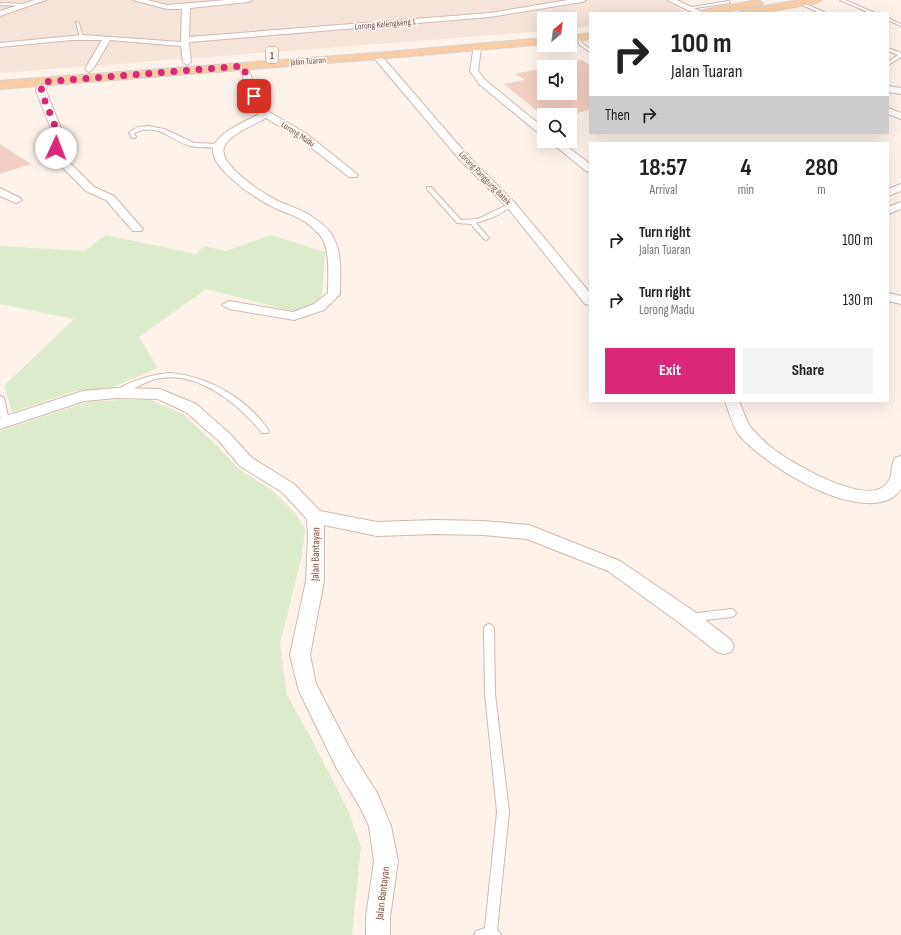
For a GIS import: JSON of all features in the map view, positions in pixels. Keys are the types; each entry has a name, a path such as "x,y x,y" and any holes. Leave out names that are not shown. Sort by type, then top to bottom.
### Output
{"main road":[{"path":"709,12 774,0"},
{"path":"750,12 798,5 817,0"},
{"path":"577,34 589,30"},
{"name":"Jalan Tuaran","path":"0,76 537,36"},
{"path":"577,36 589,36"},
{"name":"Jalan Tuaran","path":"0,85 402,54 537,42"},
{"path":"344,50 352,53 399,50 408,52 402,54"}],"street":[{"path":"0,14 42,0"},
{"path":"137,0 167,6 186,6 248,0"},
{"name":"Lorong Kelengkeng 1","path":"0,45 82,37 107,38 164,45 490,15 582,0"},
{"path":"671,0 698,12"},
{"path":"186,6 187,62"},
{"path":"89,70 107,38"},
{"path":"477,47 474,71 482,82 537,127"},
{"name":"Lorong Ranggung Batek","path":"377,56 464,158 510,205 589,300"},
{"path":"228,305 294,316 319,307 334,294 334,256 325,233 307,218 273,203 246,186 224,165 218,154 219,146 227,136 265,115 260,111 243,66"},
{"path":"43,82 41,91 59,136 56,143 56,148 64,163 90,189 110,198 137,229"},
{"path":"889,89 901,91"},
{"path":"889,111 901,116"},
{"name":"Lorong Madu","path":"265,115 273,118 303,136 353,175"},
{"path":"563,148 589,168"},
{"path":"889,193 901,187"},
{"path":"0,191 16,200"},
{"path":"889,211 901,205"},
{"path":"889,297 901,300"},
{"name":"Jalan Bantayan","path":"2,422 83,396 117,393 160,394 191,408 225,438 246,462 288,488 315,517 317,536 315,581 300,655 306,685 344,760 369,802 380,826 386,861 378,917 378,935"},
{"path":"732,402 744,430 766,452 799,472 846,495 870,497 887,493 899,481 901,462"},
{"path":"315,517 377,529 434,526 529,532 614,566 688,618 724,646"}],"lane":[{"path":"842,0 871,12"},
{"path":"688,8 729,2"},
{"path":"0,4 26,5"},
{"path":"798,5 820,12"},
{"path":"889,19 901,25"},
{"path":"77,23 82,37"},
{"path":"577,40 589,50"},
{"path":"889,49 901,55"},
{"path":"889,63 901,55"},
{"path":"134,137 131,132 138,129 156,127 191,144 219,146"},
{"path":"429,188 459,222 473,223 484,220 510,205"},
{"path":"473,223 486,238"},
{"path":"117,393 148,379 168,375 193,379 218,390 255,417 265,430"},
{"path":"0,398 2,422"},
{"path":"688,618 731,612"},
{"path":"489,628 490,694 503,812 489,934"}],"shaded area":[{"path":"0,0 663,0 686,12 589,12 589,26 577,28 577,12 537,12 537,32 0,73"}],"green space":[{"path":"403,50 0,81 0,80"},
{"path":"106,235 196,254 204,246 226,251 271,235 325,252 322,295 312,306 292,311 206,289 139,337 158,368 106,390 79,390 12,412 4,386 74,319 0,304 0,246 84,251"},
{"path":"151,400 183,414 239,469 273,491 296,514 305,530 302,555 280,644 287,695 349,813 361,847 352,935 0,935 0,431 88,402"}],"building":[{"path":"581,60 589,64 589,110 577,113 577,108 537,108 537,111 504,84 525,80 515,74 537,69 537,100 577,100 577,61"},
{"path":"0,144 31,164 0,174"}],"route":[{"path":"56,148 56,143 59,136 41,91 43,82 243,66 254,96"}]}
